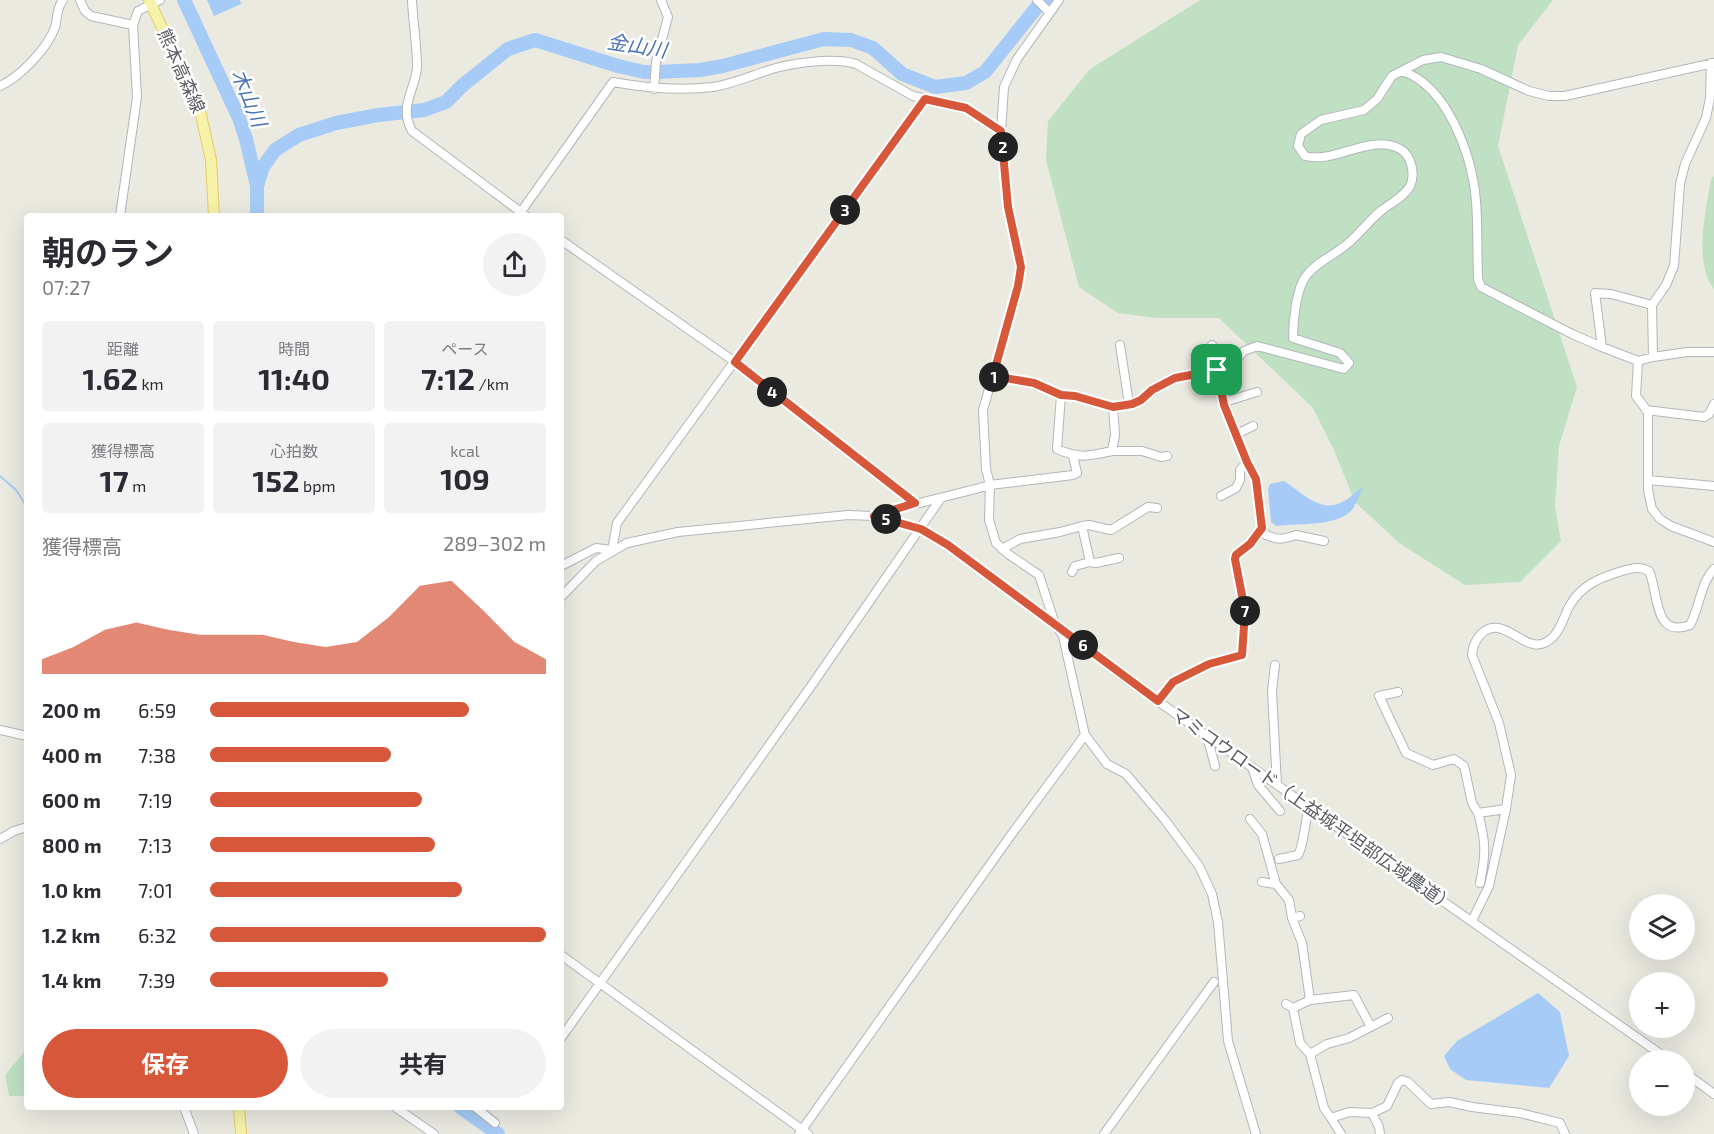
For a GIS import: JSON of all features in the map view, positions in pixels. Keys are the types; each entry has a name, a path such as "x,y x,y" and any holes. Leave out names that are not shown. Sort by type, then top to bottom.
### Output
{"main road":[{"name":"熊本高森線","path":"154,2 199,106 211,160 214,213"},
{"path":"239,1110 241,1134"}],"street":[{"path":"0,86 16,77 43,48 55,28 58,6 63,0"},
{"path":"80,0 85,11 91,16 133,25"},
{"path":"412,0 417,68 408,100 408,123 412,131 519,213"},
{"path":"654,86 656,62 668,17 661,0"},
{"path":"1037,0 1049,12"},
{"path":"1059,0 1009,73 1004,87 1001,131 1008,207 1021,267 1018,286 982,410 986,469 990,485 989,520 996,543 1039,575 1055,624 1063,636 1084,735 1107,764 1126,774 1166,820 1199,866 1212,894 1219,934 1228,1041 1256,1134"},
{"path":"120,213 136,97 133,25 138,11 154,2"},
{"path":"993,376 1034,383 1061,395 1075,396 1113,407 1141,400 1152,390 1175,378 1216,371 1236,360 1244,351 1257,346 1344,369 1349,363 1340,353 1293,338 1293,314 1305,277 1317,265 1346,245 1380,211 1404,194 1411,185 1412,171 1409,159 1400,149 1385,145 1370,145 1315,159 1305,156 1299,146 1301,134 1321,120 1364,110 1371,105 1392,76 1423,60 1441,57 1481,69 1528,91 1549,96 1565,96 1713,63 1706,118 1685,164 1680,184 1674,266 1666,285 1652,305 1653,357"},
{"path":"523,213 613,82 654,86 712,87 788,66 849,61 913,96 966,108 1001,131"},
{"path":"1402,72 1412,75 1427,87 1443,105 1455,124 1470,165 1476,200 1478,279 1481,287 1602,347 1638,361 1687,352 1714,352"},
{"path":"564,564 596,548 612,550 617,523 925,99"},
{"path":"564,242 735,362 915,503"},
{"path":"1602,347 1595,293 1611,294 1652,305"},
{"path":"1120,345 1129,404"},
{"path":"1212,345 1224,402 1256,479 1262,528 1266,535 1281,540 1287,540 1296,535 1324,541"},
{"path":"1638,361 1636,396 1648,412 1648,480 1652,509 1660,519 1671,526 1714,542"},
{"path":"1224,402 1257,392"},
{"path":"1061,395 1057,449 1084,458 1112,451 1167,456"},
{"path":"1646,410 1704,417 1709,414 1714,404"},
{"path":"1112,451 1115,435 1113,407"},
{"path":"1237,434 1253,426"},
{"path":"874,516 915,503 990,485 1073,476 1077,473 1073,456"},
{"path":"1221,496 1236,488 1240,480 1240,470 1247,462"},
{"path":"1648,480 1714,486"},
{"path":"564,1034 941,498"},
{"path":"1002,549 1020,539 1082,526 1089,525 1111,530 1148,507 1157,508"},
{"name":"マミコウロード（上益城平坦部広域農道）","path":"564,594 596,561 612,550 627,543 678,532 848,515 874,516 921,529 948,545 1207,736 1655,1050"},
{"path":"1082,526 1090,562"},
{"path":"1158,701 1173,682 1209,664 1242,655 1245,611 1235,559 1236,555 1250,544 1262,528"},
{"path":"1072,572 1075,566 1119,558"},
{"path":"1472,921 1489,886 1506,809 1510,775 1499,723 1472,655 1473,647 1481,634 1498,628 1529,644 1540,644 1552,639 1560,628 1570,604 1586,586 1597,579 1636,567 1650,570 1662,621 1669,627 1681,629 1690,625 1695,617 1706,580 1714,569"},
{"path":"1275,665 1272,691 1277,785"},
{"path":"1398,692 1379,696 1406,753 1433,765 1454,759 1464,766 1472,803 1478,813 1485,838 1485,858 1480,883"},
{"path":"0,730 24,735"},
{"path":"564,957 803,1133 1011,835 1084,735"},
{"path":"1207,736 1215,766"},
{"path":"1252,767 1258,785 1280,811"},
{"path":"1280,859 1298,855 1301,850 1309,807"},
{"path":"1478,813 1506,809"},
{"path":"1250,819 1262,834 1276,884 1289,900 1296,917 1310,1000"},
{"path":"0,839 24,828"},
{"path":"1262,882 1276,884"},
{"path":"1104,1134 1214,982"},
{"path":"1341,1134 1324,1108 1310,1054 1300,1043 1290,1006 1310,1000 1354,995 1371,1027"},
{"path":"1310,1054 1327,1044 1349,1038 1388,1018"},
{"path":"1331,1118 1349,1112 1372,1113 1387,1106 1398,1083 1402,1080 1408,1082 1431,1104 1449,1102 1520,1113 1560,1123 1565,1134"},
{"path":"1695,1080 1714,1094"},
{"path":"185,1110 194,1134"},
{"path":"399,1110 434,1134"},
{"path":"479,1110 495,1123"},
{"path":"1372,1113 1380,1134"}],"green space":[{"path":"1200,0 1553,0 1518,45 1498,146 1577,387 1559,446 1555,507 1561,541 1520,582 1465,585 1399,543 1355,502 1333,448 1313,408 1219,318 1156,318 1118,313 1079,287 1046,160 1048,121 1090,69"},
{"path":"1714,176 1714,289 1704,265 1703,235 1706,205 1711,179"},
{"path":"24,1052 24,1096 9,1096 5,1075"}],"water":[{"path":"207,0 240,0 241,4 214,16"},
{"path":"1284,481 1312,500 1327,505 1336,505 1364,487 1350,512 1343,517 1325,522 1276,526 1271,522 1268,489 1270,484"},
{"path":"1538,993 1560,1012 1569,1056 1549,1088 1466,1080 1450,1069 1444,1056 1457,1041"}],"waterway":[{"name":"木山川","path":"184,0 239,118 257,186 257,213"},
{"name":"金山川","path":"257,186 263,167 275,150 299,135 336,123 424,110 446,102 463,85 508,49 535,40 644,72 700,70 824,39 851,40 873,48 902,74 935,87 966,83 985,72 1037,7 1048,0"},
{"path":"0,476 16,490 24,502"},
{"name":"木山川","path":"464,1110 498,1134"}],"route":[{"path":"925,99 966,108 1001,131 1008,207 1021,267 1018,286 993,376 1034,383 1061,395 1075,396 1113,407 1141,400 1152,390 1175,378 1217,370 1224,405 1256,479 1262,528 1250,544 1236,555 1235,559 1245,611 1242,655 1209,664 1173,682 1158,701 948,545 921,529 874,516 915,503 735,362 925,99"}]}
